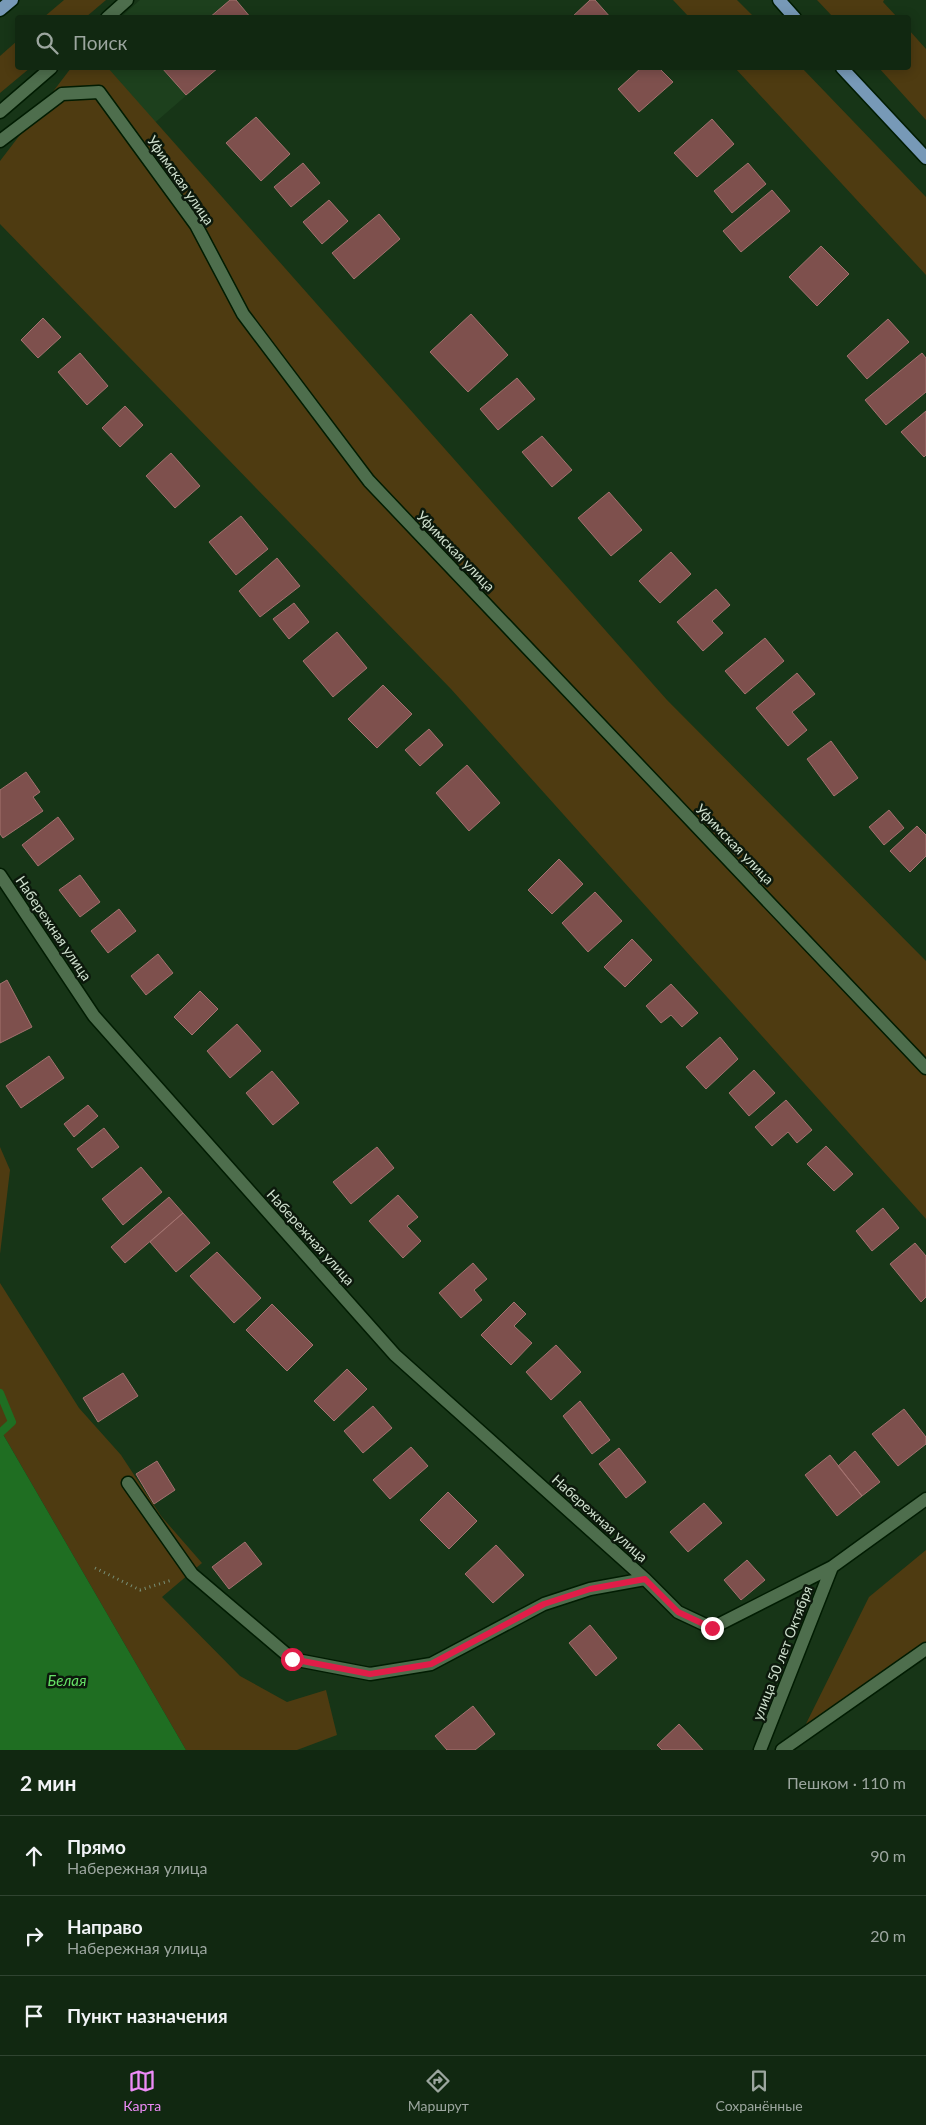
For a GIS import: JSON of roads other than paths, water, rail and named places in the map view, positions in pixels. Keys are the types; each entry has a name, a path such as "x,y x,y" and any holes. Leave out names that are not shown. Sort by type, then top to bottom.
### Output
{"main road":[{"path":"0,10 12,0"},
{"path":"779,0 792,15"},
{"path":"844,70 926,158"}],"street":[{"path":"110,15 127,0"},
{"path":"0,112 49,70"},
{"name":"Уфимская улица","path":"0,141 62,94 99,92 196,225 243,314 369,481 926,1068"},
{"name":"Набережная улица","path":"0,874 94,1016 395,1355 645,1579 678,1612 712,1628"},
{"name":"Набережная улица","path":"128,1483 192,1574 292,1659 370,1674 431,1664 544,1604 590,1589 645,1579"},
{"name":"улица 50 лет Октября","path":"712,1628 832,1567 926,1499"},
{"name":"улица 50 лет Октября","path":"760,1750 832,1567"},
{"path":"782,1750 926,1649"}],"water":[{"name":"Белая","path":"0,1429 186,1750 0,1750"}],"waterway":[{"path":"0,1393 12,1422 0,1433"}]}
